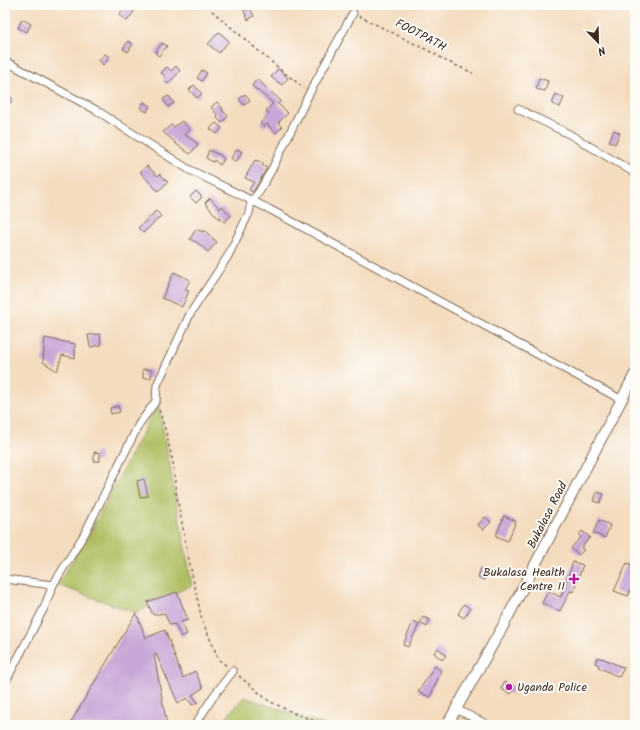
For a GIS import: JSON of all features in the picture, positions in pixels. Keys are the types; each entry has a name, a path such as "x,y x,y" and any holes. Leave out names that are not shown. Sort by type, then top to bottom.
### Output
{"street":[{"path":"5,683 44,608 53,585 85,533 139,424 156,400 157,385 190,314 228,256 249,213 251,202 272,169 310,92 353,13"},
{"path":"5,61 96,110 188,169 269,210 622,400"},
{"path":"518,109 569,134 635,173"},
{"name":"Bukalasa Road","path":"447,725 503,626 635,374"},
{"path":"5,579 53,585"},
{"path":"195,725 213,697 233,671"},
{"path":"456,709 488,725"}],"path":[{"path":"210,5 212,11 310,92"},
{"name":"FOOTPATH","path":"353,13 435,54 444,60 473,73"},
{"path":"156,400 166,432 173,463 176,492 202,620 219,660 269,701 298,715 329,725"}],"green space":[{"path":"158,403 192,585 136,613 57,585 88,536"},
{"path":"244,697 325,725 219,725"}],"building":[{"path":"126,5 129,5 135,10 127,21 119,15"},
{"path":"250,8 254,16 248,20 244,11"},
{"path":"22,19 31,24 27,32 18,28"},
{"path":"219,32 229,41 219,53 208,44"},
{"path":"128,41 133,44 128,52 123,49"},
{"path":"162,43 167,46 159,56 155,53"},
{"path":"105,54 110,58 103,65 99,60"},
{"path":"176,66 180,71 168,84 163,80 166,77 161,73 167,67 171,71"},
{"path":"278,69 288,78 282,85 271,77"},
{"path":"202,70 207,73 202,81 197,78"},
{"path":"539,78 548,81 545,91 536,89"},
{"path":"257,79 281,101 278,104 288,113 278,123 282,127 276,133 267,124 264,127 260,123 269,114 266,111 273,103 252,86"},
{"path":"194,85 202,94 197,98 189,90"},
{"path":"8,94 13,100 8,105 5,102 5,97"},
{"path":"245,94 250,100 244,105 239,99"},
{"path":"556,94 564,98 560,107 552,104"},
{"path":"169,96 174,103 168,107 163,99"},
{"path":"144,102 150,106 147,112 140,108"},
{"path":"217,102 228,116 222,123 217,118 218,116 211,107"},
{"path":"182,121 190,130 184,134 198,144 190,154 163,132 171,125 174,127"},
{"path":"216,123 222,128 217,134 210,129"},
{"path":"614,130 620,133 615,144 609,141"},
{"path":"237,149 242,152 236,162 231,158"},
{"path":"209,150 220,155 224,159 220,165 214,160 213,162 206,158"},
{"path":"255,160 263,163 262,165 267,168 253,192 249,190 254,182 245,178"},
{"path":"147,166 158,176 160,174 168,182 158,191 140,172"},
{"path":"196,191 202,197 196,203 190,197"},
{"path":"210,198 220,209 222,206 231,216 224,222 220,217 219,219 205,203"},
{"path":"156,211 161,216 143,233 138,228"},
{"path":"196,229 203,232 204,230 217,242 208,252 198,243 190,239"},
{"path":"174,272 190,280 185,290 189,291 182,307 162,298"},
{"path":"100,334 101,345 90,347 88,335"},
{"path":"45,338 75,344 75,358 62,355 57,371 43,362"},
{"path":"143,369 152,370 151,378 143,378"},
{"path":"118,406 120,412 111,414 110,408"},
{"path":"94,452 100,453 100,461 94,461"},
{"path":"144,479 148,496 140,497 137,481"},
{"path":"597,492 604,494 600,503 594,501"},
{"path":"504,516 516,521 508,541 496,536"},
{"path":"485,517 491,522 483,530 478,525"},
{"path":"599,520 610,525 605,538 593,533"},
{"path":"582,531 590,537 581,548 584,550 579,555 571,548 581,537 579,535"},
{"path":"573,562 583,565 573,592 570,591 560,611 542,603 548,591 561,597"},
{"path":"627,563 635,566 635,580 628,596 614,591"},
{"path":"481,568 488,571 484,580 478,577"},
{"path":"177,592 188,620 181,622 187,634 181,637 175,624 170,625 164,613 153,615 147,602"},
{"path":"464,604 470,609 464,618 458,614"},
{"path":"136,613 146,638 165,630 183,678 195,671 203,688 192,695 198,702 192,705 187,698 178,703 156,654 154,655 167,725 69,725"},
{"path":"423,617 430,620 427,627 420,623"},
{"path":"413,622 419,625 408,647 403,645"},
{"path":"438,648 446,655 442,660 434,653"},
{"path":"598,657 624,668 619,677 598,667 599,665 595,663"},
{"path":"435,666 441,671 430,697 418,692"},
{"path":"504,682 515,687 511,694 501,689"}],"place":[{"name":"Bukalasa Health Centre II","path":"574,579"},
{"name":"Uganda Police","path":"509,687"}]}
